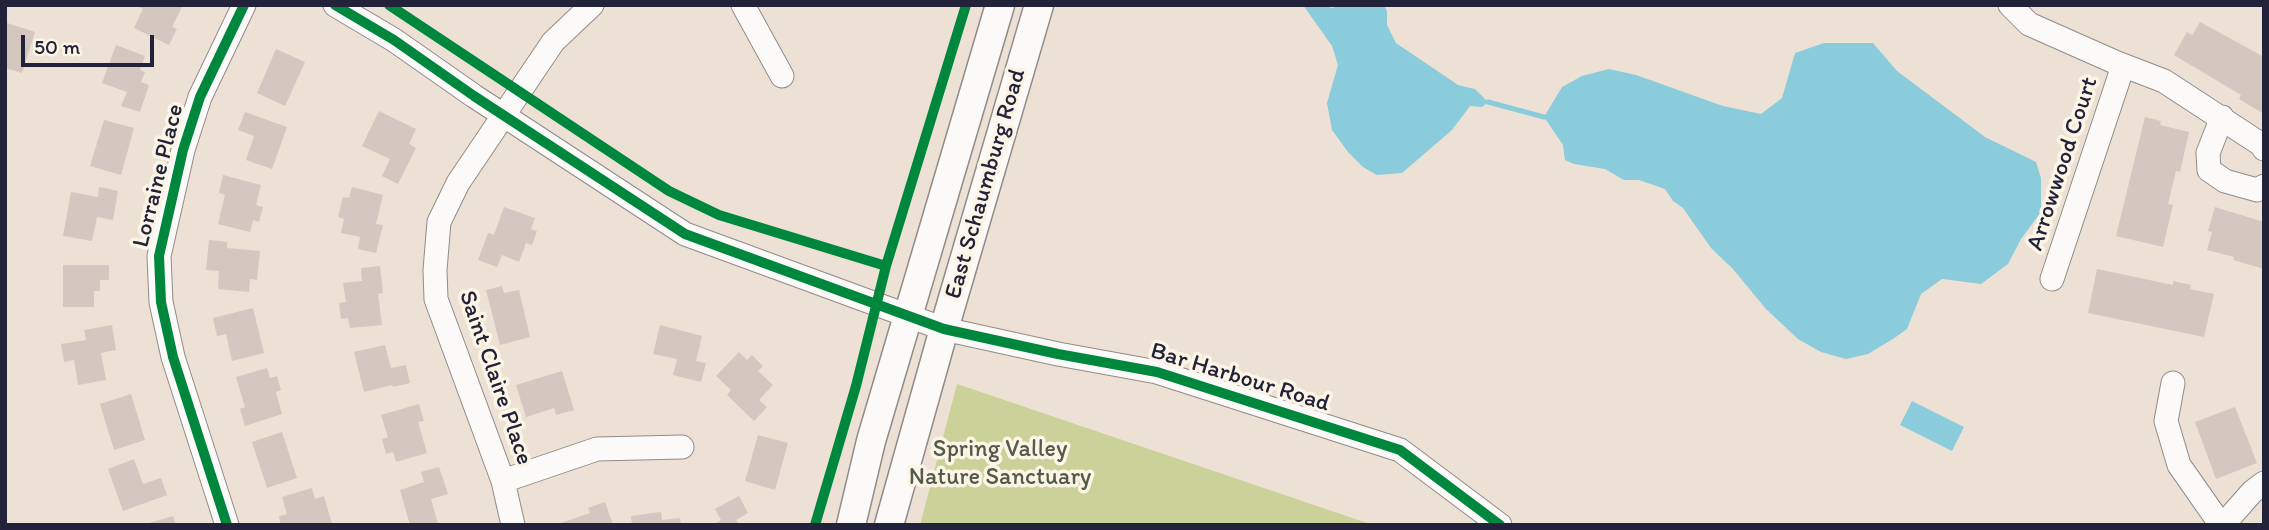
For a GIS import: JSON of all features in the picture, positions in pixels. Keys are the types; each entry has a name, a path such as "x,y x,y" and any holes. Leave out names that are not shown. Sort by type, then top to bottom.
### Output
{"main road":[{"name":"East Schaumburg Road","path":"851,525 871,441 1000,5"},
{"name":"East Schaumburg Road","path":"889,525 1039,5"}],"street":[{"name":"Lorraine Place","path":"227,525 173,357 161,302 159,256 183,150 200,97 244,5"},
{"name":"Bar Harbour Road","path":"335,5 394,40 685,234 944,328 1058,354 1157,372 1400,450 1500,525"},
{"name":"Saint Claire Place","path":"513,525 503,481 436,299 435,270 439,222 458,183 553,41 592,5"},
{"path":"743,5 782,76"},
{"path":"2010,5 2029,24 2123,66 2164,81 2222,117 2264,149"},
{"name":"Arrowwood Court","path":"2052,279 2123,66"},
{"path":"2222,117 2208,153 2209,170 2225,181 2257,190 2264,186"},
{"path":"2173,383 2166,421 2179,465 2222,525 2252,492 2264,483"},
{"path":"503,481 597,449 682,447"}],"green space":[{"name":"Spring Valley Nature Sanctuary","path":"957,384 1373,525 920,525"}],"water":[{"path":"1303,5 1327,5 1331,8 1384,5 1387,25 1396,43 1458,85 1475,89 1488,102 1482,107 1470,106 1452,130 1402,173 1377,175 1363,167 1348,152 1332,130 1327,103 1338,65 1332,46"},
{"path":"1824,43 1873,43 1897,71 1985,137 2036,162 2041,178 2041,212 2021,239 2008,264 1981,284 1942,279 1921,294 1907,329 1868,354 1846,359 1821,352 1798,339 1766,309 1733,269 1711,248 1683,208 1673,201 1665,189 1639,180 1624,180 1605,169 1565,160 1563,145 1544,117 1562,87 1582,76 1609,69 1636,75 1723,106 1761,114 1782,98 1795,53"},
{"path":"1912,401 1964,427 1952,451 1900,425"}],"building":[{"path":"135,5 183,5 172,27 177,29 169,45 134,28 143,9"},
{"path":"2200,22 2264,57 2264,114 2239,99 2241,95 2174,55 2187,32 2192,35"},
{"path":"7,23 35,32 22,73 5,68"},
{"path":"116,45 145,56 140,70 145,72 141,82 149,85 140,112 121,106 127,92 102,83"},
{"path":"276,49 305,62 285,106 257,93"},
{"path":"379,111 416,129 409,144 416,148 398,184 382,176 390,159 362,146"},
{"path":"245,112 287,127 272,169 246,160 254,136 238,130"},
{"path":"2145,117 2161,121 2160,125 2189,132 2180,172 2176,171 2168,204 2173,205 2163,247 2116,236"},
{"path":"104,120 134,128 121,175 90,166"},
{"path":"223,175 261,185 256,205 263,207 259,222 253,220 250,232 218,224 225,195 219,193"},
{"path":"99,187 118,191 113,220 97,217 92,241 63,236 71,192 98,197"},
{"path":"352,187 383,195 376,224 383,225 376,253 358,249 360,237 341,233 344,219 338,217 343,197 349,198"},
{"path":"504,207 535,218 531,229 537,231 532,245 526,243 519,262 502,255 497,267 478,260 488,233 494,235"},
{"path":"2215,207 2264,222 2264,269 2207,250 2212,232 2208,231"},
{"path":"209,240 227,242 227,248 260,251 257,280 250,279 249,292 218,289 219,271 206,270"},
{"path":"63,265 109,265 109,280 100,280 100,291 94,291 94,307 63,307"},
{"path":"380,266 383,293 378,294 382,325 350,328 348,318 341,319 339,303 346,302 343,283 362,281 361,268"},
{"path":"2097,269 2173,285 2173,281 2191,285 2190,289 2214,294 2204,337 2088,313"},
{"path":"502,286 504,293 519,290 530,337 500,345 486,290"},
{"path":"253,308 264,353 232,361 226,334 217,336 213,318"},
{"path":"112,325 116,350 101,353 106,380 78,385 74,360 64,362 61,344 86,340 84,330"},
{"path":"660,325 702,336 696,361 706,363 701,382 673,375 677,359 653,354"},
{"path":"385,345 391,368 406,365 410,383 364,392 354,352"},
{"path":"739,352 747,360 752,355 763,366 758,371 773,385 759,400 767,407 754,421 727,395 731,390 716,376"},
{"path":"267,368 270,378 277,376 281,390 276,392 282,414 245,426 240,409 245,407 236,377"},
{"path":"562,371 574,410 556,415 554,408 526,417 516,385"},
{"path":"131,394 145,440 114,450 100,404"},
{"path":"419,404 424,421 418,422 427,453 396,462 393,452 386,454 382,439 388,437 381,415"},
{"path":"2235,407 2257,463 2216,479 2195,422"},
{"path":"282,432 297,478 267,488 252,442"},
{"path":"758,435 788,443 775,490 745,481"},
{"path":"134,459 143,484 161,478 167,495 123,511 108,469"},
{"path":"439,467 448,494 431,499 438,524 410,525 400,490 424,482 421,472"},
{"path":"312,488 315,499 324,496 332,524 281,525 279,516 287,514 282,497"},
{"path":"739,496 748,513 736,520 739,525 713,525 721,520 715,509"},
{"path":"605,502 613,525 562,525 561,523 590,513 588,508"},
{"path":"661,512 662,520 680,518 681,525 632,525 631,516"},
{"path":"173,516 176,525 146,525 146,524"}],"waterway":[{"path":"1488,102 1544,117"}],"cycle path":[{"path":"227,525 173,357 161,302 159,256 183,150 200,97 244,5"},
{"path":"335,5 394,40 474,96 685,234 944,329 1157,372 1400,450 1500,525"},
{"path":"389,5 669,191 719,215 886,266"},
{"path":"815,525 856,386 886,266 966,5"}]}
